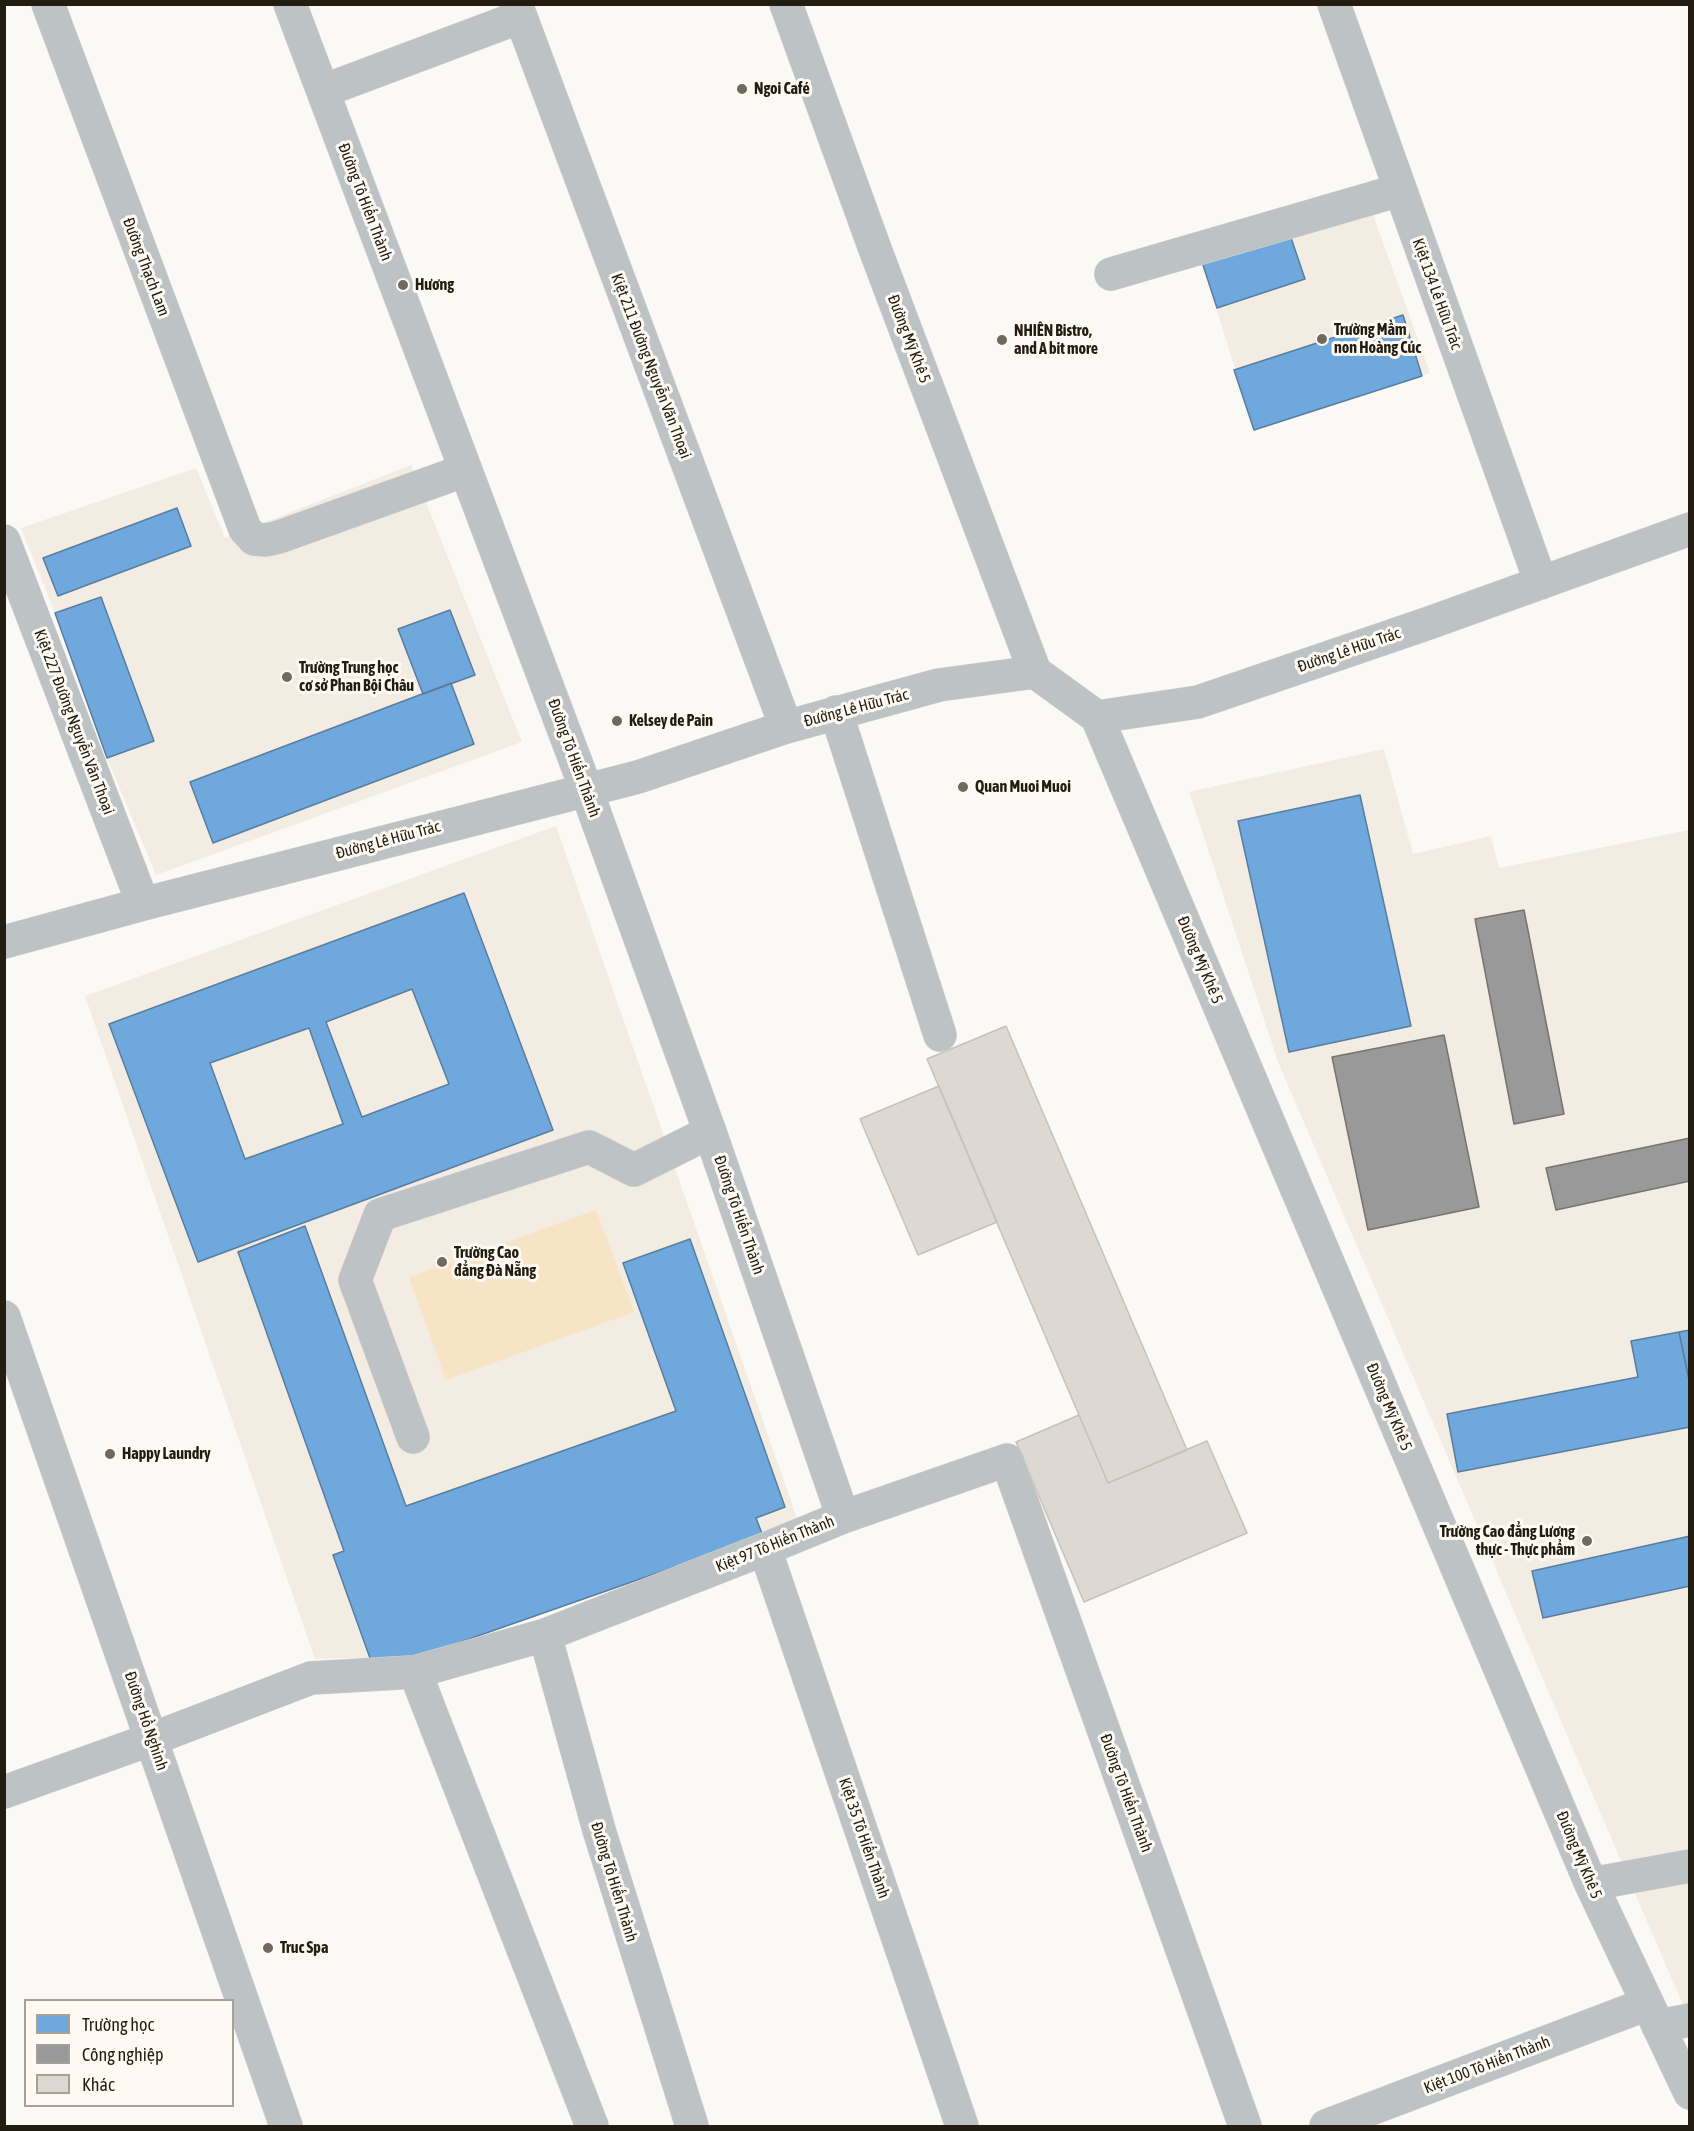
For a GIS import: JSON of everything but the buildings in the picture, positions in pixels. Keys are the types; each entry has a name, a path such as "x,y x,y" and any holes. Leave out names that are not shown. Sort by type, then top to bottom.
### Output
{"street":[{"name":"Đường Thạch Lam","path":"48,4 245,529 254,539 266,540 279,537 466,470"},
{"name":"Đường Tô Hiến Thành","path":"290,4 586,789 711,1132 843,1517"},
{"name":"Đường Mỹ Khê 5","path":"786,4 875,249 1035,672"},
{"name":"Kiệt 134 Lê Hữu Trác","path":"1334,4 1541,583"},
{"path":"323,91 518,11"},
{"name":"Kiệt 211 Đường Nguyễn Văn Thoại","path":"518,11 786,727"},
{"path":"1111,274 1400,190"},
{"name":"Đường Lê Hữu Trác","path":"1097,717 1198,702 1689,529"},
{"name":"Kiệt 227 Đường Nguyễn Văn Thoại","path":"4,541 143,904"},
{"path":"1035,672 1097,717"},
{"name":"Đường Lê Hữu Trác","path":"4,942 638,777 786,727 939,685 1035,672"},
{"path":"836,712 940,1035"},
{"name":"Đường Mỹ Khê 5","path":"1097,717 1591,1884 1689,2093"},
{"path":"413,1437 355,1280 380,1215 589,1147 634,1170 711,1132"},
{"name":"Đường Hồ Nghinh","path":"4,1317 286,2127"},
{"name":"Đường Tô Hiến Thành","path":"1007,1460 1245,2127"},
{"name":"Kiệt 97 Tô Hiến Thành","path":"4,1792 152,1739 311,1678 415,1672 545,1635 843,1517 1007,1460"},
{"name":"Kiệt 35 Tô Hiến Thành","path":"765,1549 962,2127"},
{"name":"Đường Tô Hiến Thành","path":"545,1635 602,1842 692,2127"},
{"path":"415,1672 592,2127"},
{"path":"1591,1884 1689,1866"},
{"name":"Kiệt 100 Tô Hiến Thành","path":"1326,2127 1368,2119 1653,2015 1689,2020"}],"shaded area":[{"name":"Trường Mầm non Hoàng Cúc","path":"1370,206 1430,373 1254,430 1201,259"},
{"name":"Trường Trung học cơ sở Phan Bội Châu","path":"411,465 522,742 156,875 107,758 55,613 21,528 196,468 225,538"},
{"name":"Trường Cao đẳng Lương thực - Thực phẩm","path":"1384,749 1413,854 1491,836 1499,868 1689,830 1689,2019 1278,1062 1189,792"},
{"name":"Trường Cao đẳng Đà Nẵng","path":"556,826 800,1527 402,1657 315,1659 85,996"},
{"path":"596,1210 634,1312 446,1380 409,1277"}],"place":[{"name":"Ngoi Café","path":"742,89"},
{"name":"Hương","path":"403,285"},
{"name":"Trường Mầm non Hoàng Cúc","path":"1322,339"},
{"name":"NHIÊN Bistro, and A bit more","path":"1002,340"},
{"name":"Trường Trung học cơ sở Phan Bội Châu","path":"287,677"},
{"name":"Kelsey de Pain","path":"617,721"},
{"name":"Quan Muoi Muoi","path":"963,787"},
{"name":"Trường Cao đẳng Đà Nẵng","path":"442,1262"},
{"name":"Happy Laundry","path":"110,1454"},
{"name":"Trường Cao đẳng Lương thực - Thực phẩm","path":"1587,1541"},
{"name":"Truc Spa","path":"268,1948"}]}
